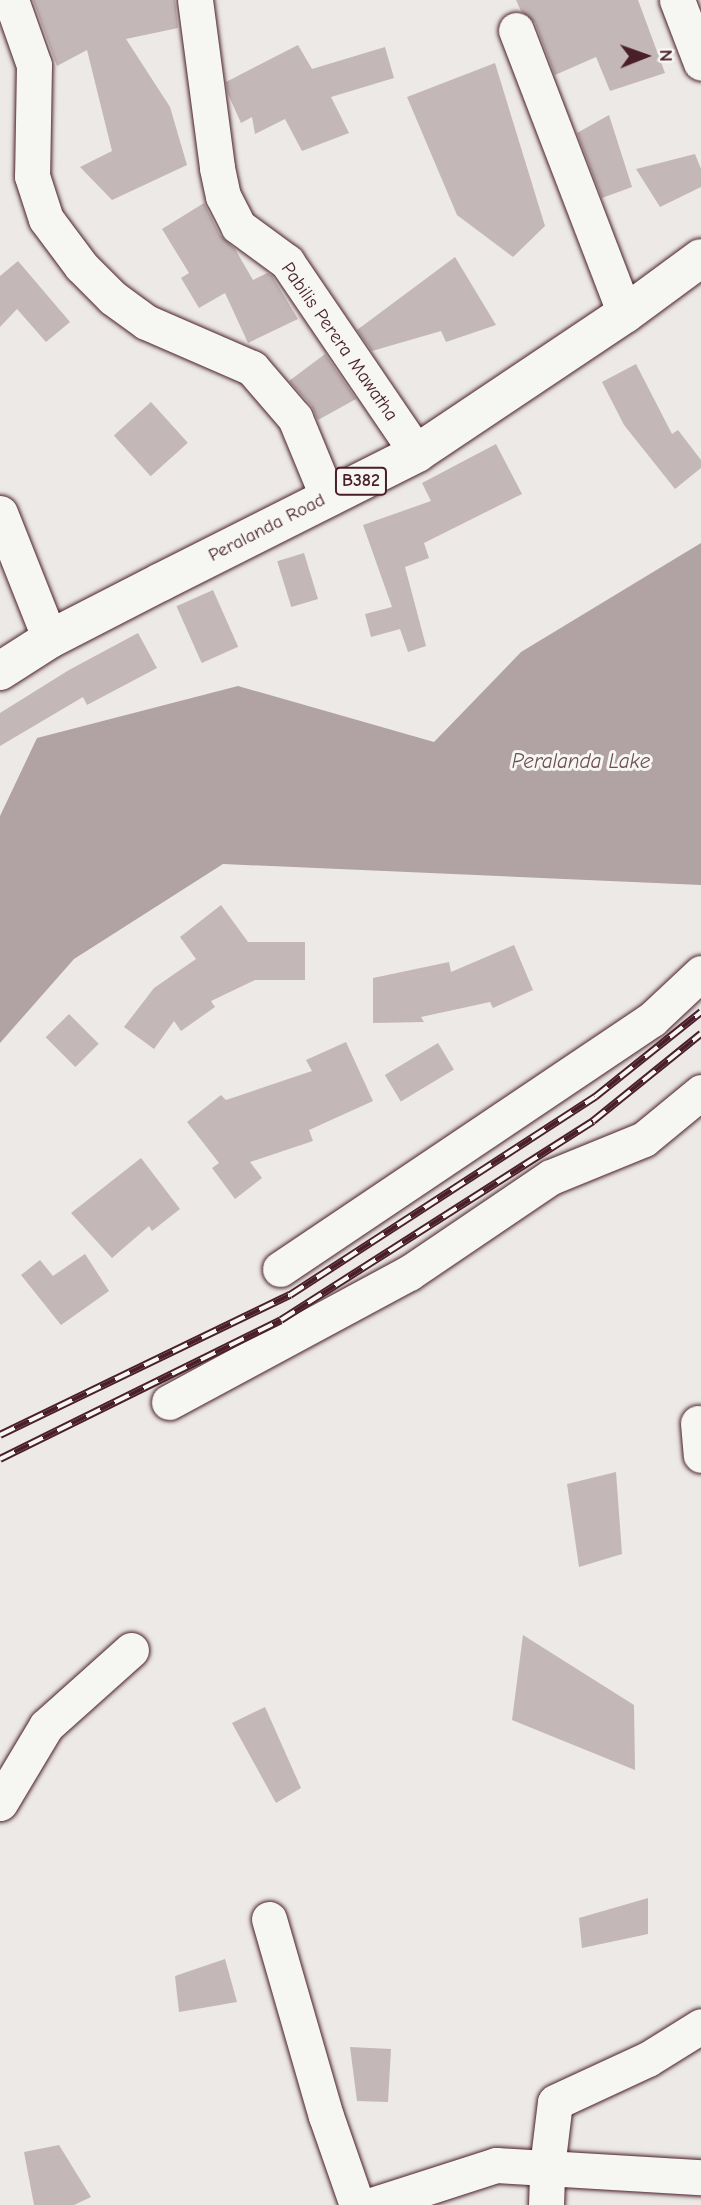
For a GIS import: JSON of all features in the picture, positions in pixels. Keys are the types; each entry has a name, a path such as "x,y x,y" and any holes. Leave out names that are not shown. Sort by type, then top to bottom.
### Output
{"main road":[{"name":"Peralanda Road","path":"0,671 50,639 417,453 625,314 701,258"}],"street":[{"path":"11,0 34,65 32,176 46,219 81,266 113,299 146,322 252,368 295,418 328,498"},
{"name":"Pabilis Perera Mawatha","path":"195,0 223,196 238,226 287,262 417,453"},
{"path":"677,0 701,63"},
{"path":"516,30 625,314"},
{"path":"0,513 50,639"},
{"path":"281,1269 652,1019 701,973"},
{"path":"169,1402 409,1273 551,1177 644,1139 701,1091"},
{"path":"0,1803 46,1726 131,1650"},
{"path":"269,1919 326,2116 357,2205"},
{"path":"546,2205 547,2167 555,2102 648,2059 701,2026"},
{"path":"372,2205 496,2165 701,2178"}],"water":[{"name":"Peralanda Lake","path":"701,543 701,885 223,864 74,959 0,1043 0,816 37,738 238,686 434,742 521,652"}],"building":[{"path":"33,0 175,0 178,28 126,39 170,107 187,165 112,200 80,167 112,151 87,50 57,66"},
{"path":"516,0 638,0 665,73 610,91 596,57 555,75 535,23 521,11"},
{"path":"298,45 312,69 385,47 394,78 331,97 349,133 302,151 285,119 255,134 252,117 241,123 228,94 226,82"},
{"path":"495,63 545,226 513,257 457,215 407,97"},
{"path":"609,115 632,187 602,198 577,133"},
{"path":"695,154 701,169 701,187 660,207 636,169"},
{"path":"204,203 220,235 235,249 253,280 267,273 272,276 298,319 248,343 225,293 199,308 181,278 189,273 162,229"},
{"path":"455,257 496,325 446,342 441,331 372,351 357,330"},
{"path":"18,261 70,322 46,342 17,309 0,327 0,276"},
{"path":"325,354 356,399 318,420 311,405 289,381"},
{"path":"636,364 672,434 678,430 701,460 701,468 675,489 624,425 602,382"},
{"path":"151,402 188,443 151,476 114,435"},
{"path":"496,444 522,494 424,543 429,558 405,567 426,646 408,652 400,629 371,637 365,614 392,607 363,525 431,501 422,483"},
{"path":"304,553 318,599 291,607 277,561"},
{"path":"213,590 238,647 202,663 176,606"},
{"path":"138,633 157,668 87,705 83,697 0,746 0,713 69,670"},
{"path":"221,905 248,942 305,942 305,980 255,980 211,1001 215,1007 181,1031 174,1021 154,1049 124,1027 154,988 196,959 180,937"},
{"path":"514,945 533,990 493,1008 490,1002 421,1017 424,1022 373,1023 373,978 449,962 451,972"},
{"path":"69,1014 99,1044 75,1067 46,1037"},
{"path":"346,1042 373,1101 309,1130 313,1141 250,1162 262,1178 235,1199 212,1168 219,1163 187,1122 221,1095 226,1100 312,1071 306,1060"},
{"path":"438,1043 454,1070 401,1102 385,1075"},
{"path":"141,1158 180,1209 152,1231 149,1226 112,1258 71,1213"},
{"path":"85,1254 109,1291 61,1325 21,1275 40,1260 53,1276"},
{"path":"616,1472 622,1554 579,1567 567,1484"},
{"path":"523,1635 634,1705 635,1770 512,1720"},
{"path":"265,1707 301,1788 276,1803 232,1723"},
{"path":"648,1898 648,1934 582,1948 579,1918"},
{"path":"225,1959 237,2002 179,2012 175,1976"},
{"path":"350,2047 391,2049 388,2102 357,2101"},
{"path":"59,2145 91,2197 74,2205 34,2205 24,2152"}],"railway":[{"path":"0,1435 290,1295 595,1097 701,1012"},
{"path":"0,1459 281,1320 593,1121 701,1034"}]}
